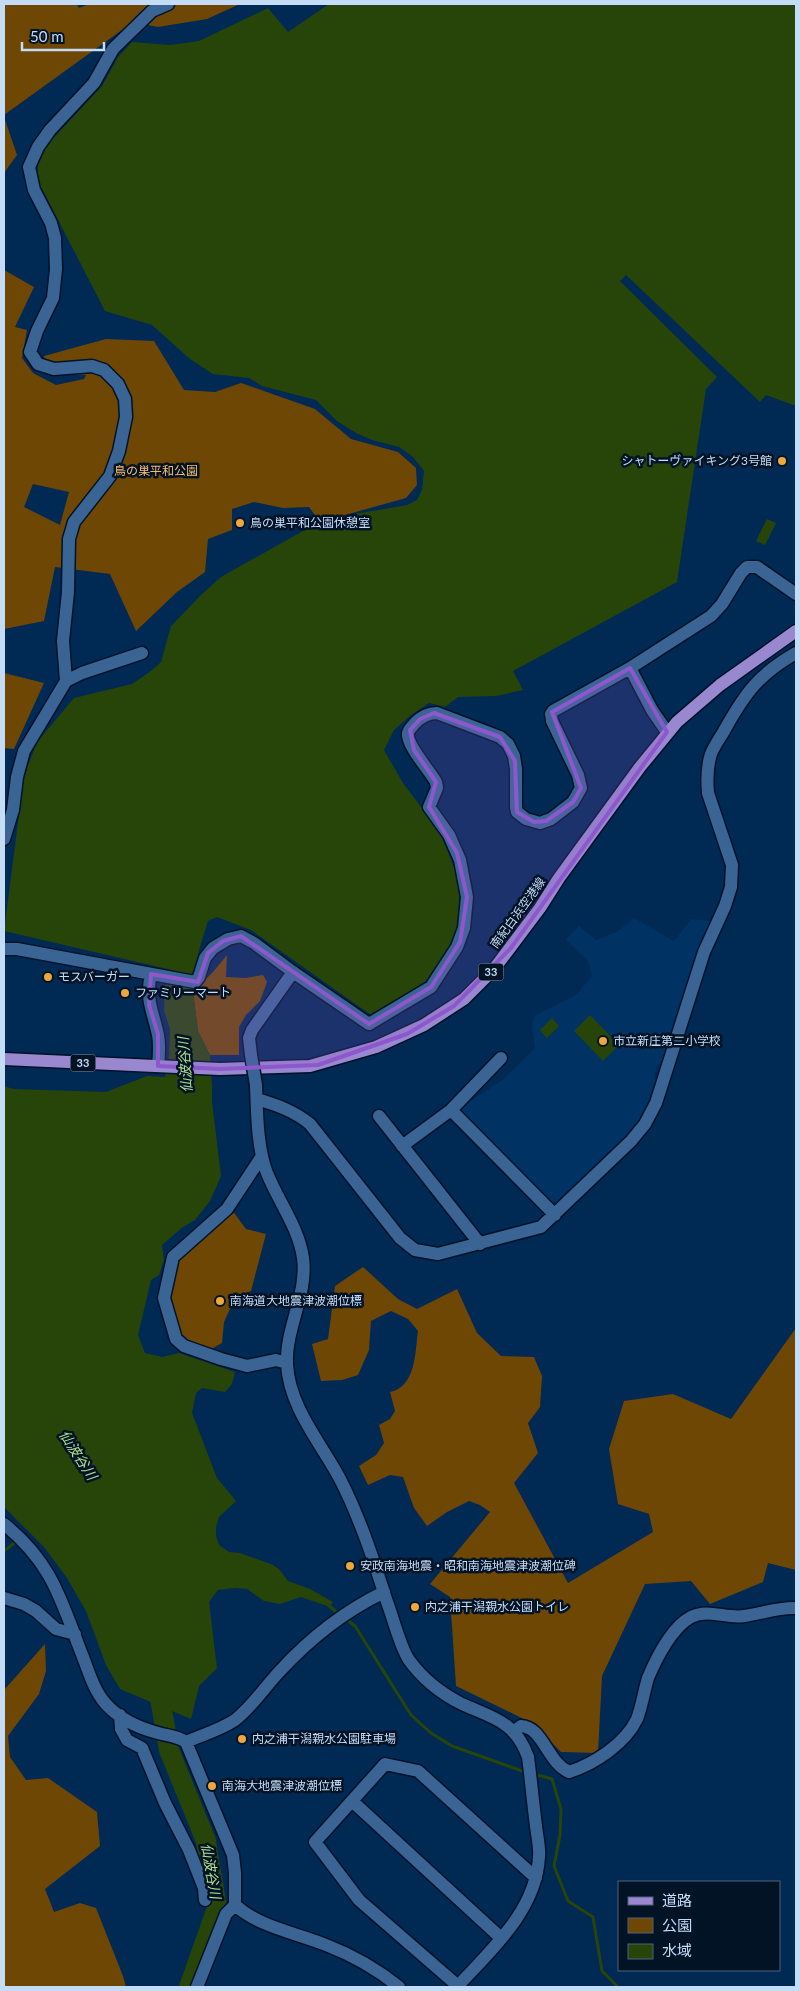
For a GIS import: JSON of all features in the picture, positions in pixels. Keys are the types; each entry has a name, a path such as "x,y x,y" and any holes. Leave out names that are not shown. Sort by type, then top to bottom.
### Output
{"main road":[{"name":"南紀白浜空港線","path":"4,1060 220,1069 310,1066 340,1058 407,1034 440,1016 464,998 494,969 667,732 713,690 796,631"}],"street":[{"path":"66,680 63,640 68,592 69,539 74,522 110,476 120,451 126,417 124,399 118,384 104,370 92,366 54,369 38,364 30,352 36,331 53,298 56,269 55,238 51,223 34,190 29,167 38,147 50,130 94,83 113,49 152,11 168,4"},
{"path":"4,949 17,949 195,982 199,977 208,953 223,941 236,937 248,938 293,972 369,1024 430,987 457,947 465,922 466,897 460,860 450,838 429,807 437,785 410,742 408,732 416,722 427,714 437,713 500,737 508,744 515,761 515,802 518,812 526,819 534,822 546,822 572,802 581,788 578,776 552,721 552,712 630,668 715,612 747,567 757,567 796,594"},
{"path":"4,839 14,810 17,777 24,752 66,680 82,672 142,653"},
{"path":"257,1099 296,1113 310,1124 400,1238 415,1250 438,1254 541,1227 631,1141 645,1124 656,1102 704,952 732,887 732,865 708,793 711,755 738,706 756,682 775,665 796,653"},
{"path":"630,668 652,710 667,732"},
{"path":"293,972 252,1030 249,1038 256,1085 262,1156 266,1172 298,1238 303,1258 304,1278 287,1363 290,1384 297,1401 340,1480 369,1549 408,1659 442,1692 462,1704 486,1713 502,1722 513,1732 524,1748 528,1757 540,1856 536,1878 531,1894 520,1915 502,1938 457,1987 359,1900 315,1842 385,1764 418,1771 536,1878"},
{"path":"151,974 148,985 149,1005 158,1034 161,1066"},
{"path":"402,1146 451,1110 501,1058"},
{"path":"451,1110 555,1215"},
{"path":"379,1116 480,1244"},
{"path":"262,1156 227,1208 173,1257 164,1298 176,1339 184,1346 248,1366 276,1360 287,1363"},
{"path":"4,1524 30,1548 45,1567 61,1598 95,1688 106,1704 143,1729 182,1740 234,1720 254,1702 302,1647 346,1612 384,1592"},
{"path":"4,1598 24,1604 36,1611 56,1629 75,1634"},
{"path":"513,1732 520,1726 532,1730 560,1768 569,1772 584,1767 624,1737 637,1719 649,1678 672,1634 680,1624 703,1613 741,1617 796,1608"},
{"path":"122,1716 121,1729 127,1740 142,1748 165,1803 189,1850 204,1888 205,1900"},
{"path":"182,1740 232,1855 235,1873 236,1905 246,1915 328,1945 359,1960 386,1976 399,1987"},
{"path":"352,1801 502,1938"},
{"path":"197,1987 226,1914 236,1905"}],"highlighted area":[{"path":"630,668 667,732 511,948 454,1006 407,1034 318,1065 220,1069 158,1066 158,1034 149,1005 151,974 198,982 208,953 223,941 241,936 369,1024 431,987 460,942 467,897 457,853 429,807 436,782 414,750 410,730 420,719 434,713 500,737 515,761 517,812 534,822 546,821 573,802 581,788 552,712"}],"shaded area":[{"name":"市立新庄第二小学校","path":"634,918 674,941 691,919 711,921 682,998 662,1064 658,1064 654,1076 657,1082 645,1112 628,1136 558,1205 552,1205 460,1113 460,1108 504,1079 535,1048 532,1026 534,1016 576,995 592,976 588,961 566,939 579,926 596,940 618,931"}],"green space":[{"path":"4,4 77,4 79,8 89,4 240,4 207,19 158,27 133,22 4,115"},
{"path":"4,117 17,155 4,173"},
{"name":"鳥の巣平和公園","path":"4,270 34,287 15,327 27,330 22,358 33,373 56,385 84,379 86,375 46,373 44,356 106,339 154,341 184,390 215,392 241,383 315,409 351,439 398,452 416,468 417,485 406,498 320,522 309,507 283,508 254,502 232,509 232,530 208,539 205,572 177,592 136,631 110,574 55,567 44,621 4,629","holes":["33,484 69,492 60,525 24,507"]},
{"path":"4,673 44,683 14,749 4,748"},
{"path":"227,955 226,977 246,978 263,975 267,982 260,1001 246,1015 239,1027 239,1055 210,1055 198,1031 193,992"},
{"path":"232,1210 246,1229 266,1234 251,1291 235,1298 224,1322 222,1343 208,1351 186,1341 179,1332 169,1301 176,1261"},
{"path":"363,1267 398,1299 417,1309 457,1289 477,1333 501,1356 534,1357 542,1376 540,1407 528,1423 538,1453 514,1483 568,1583 653,1532 649,1514 618,1504 609,1449 624,1401 673,1394 731,1419 796,1328 796,1570 768,1563 763,1582 710,1604 691,1581 645,1584 602,1676 598,1753 561,1752 532,1723 456,1686 450,1597 430,1584 490,1512 480,1505 469,1501 447,1512 427,1526 414,1508 403,1477 390,1475 368,1485 359,1466 376,1455 384,1443 379,1425 390,1419 395,1411 390,1392 399,1389 409,1376 415,1358 418,1331 408,1319 391,1311 371,1321 369,1350 358,1375 342,1380 321,1381 312,1344 328,1339 335,1286"},
{"path":"45,1644 46,1671 39,1694 8,1736 10,1757 26,1780 48,1778 97,1812 100,1846 45,1889 54,1912 80,1903 96,1908 126,1987 4,1987 4,1690"}],"water":[{"path":"329,4 796,4 796,406 766,395 760,402 626,275 620,281 717,377 706,389 677,582 513,671 523,690 496,696 458,697 445,707 429,703 394,730 384,750 403,783 440,832 459,880 460,909 456,943 425,982 371,1015 251,930 217,917 208,921 199,950 193,992 198,1031 210,1055 212,1102 221,1176 210,1201 195,1220 183,1227 162,1245 164,1260 159,1275 151,1280 138,1335 145,1353 162,1357 179,1353 235,1372 232,1384 225,1392 202,1388 196,1393 192,1413 217,1478 236,1501 219,1517 216,1536 219,1545 229,1552 240,1553 271,1564 279,1569 288,1581 310,1589 333,1602 330,1607 301,1597 280,1604 264,1601 247,1589 218,1590 209,1602 217,1668 199,1686 191,1719 120,1689 106,1665 86,1611 67,1578 44,1547 4,1507 4,1086 13,1089 106,1092 147,1076 165,1077 169,1056 170,1029 164,1011 165,985 174,985 176,971 4,931 24,776 37,742 74,698 132,684 151,671 161,662 171,626 221,577 303,531 355,514 407,505 417,500 422,490 424,471 412,456 399,447 372,440 356,433 337,421 316,400 262,386 249,378 213,374 190,359 152,325 105,311 38,181 38,166 46,146 102,86 118,57 132,42 170,45 199,41 268,8 288,32"},
{"path":"767,519 776,523 765,545 756,541"},
{"path":"590,1015 619,1045 603,1061 574,1031"},
{"path":"552,1018 559,1026 547,1038 540,1030"}],"waterway":[{"path":"4,1551 17,1541"},
{"path":"328,1605 339,1614"},
{"path":"346,1619 355,1626 411,1715 431,1733 452,1746 525,1772"},
{"name":"仙波谷川","path":"157,1681 169,1750 206,1841 217,1908 189,1987"},
{"path":"534,1774 552,1779 561,1809 560,1835 554,1866 568,1901 593,1917 602,1971 618,1987"}],"place":[{"name":"シャトーヴァイキング3号館","path":"782,461"},
{"name":"鳥の巣平和公園休憩室","path":"240,523"},
{"name":"モスバーガー","path":"48,977"},
{"name":"ファミリーマート","path":"125,993"},
{"name":"市立新庄第二小学校","path":"603,1041"},
{"name":"南海道大地震津波潮位標","path":"220,1301"},
{"name":"安政南海地震・昭和南海地震津波潮位碑","path":"350,1566"},
{"name":"内之浦干潟親水公園トイレ","path":"415,1607"},
{"name":"内之浦干潟親水公園駐車場","path":"242,1739"},
{"name":"南海大地震津波潮位標","path":"212,1786"}]}
